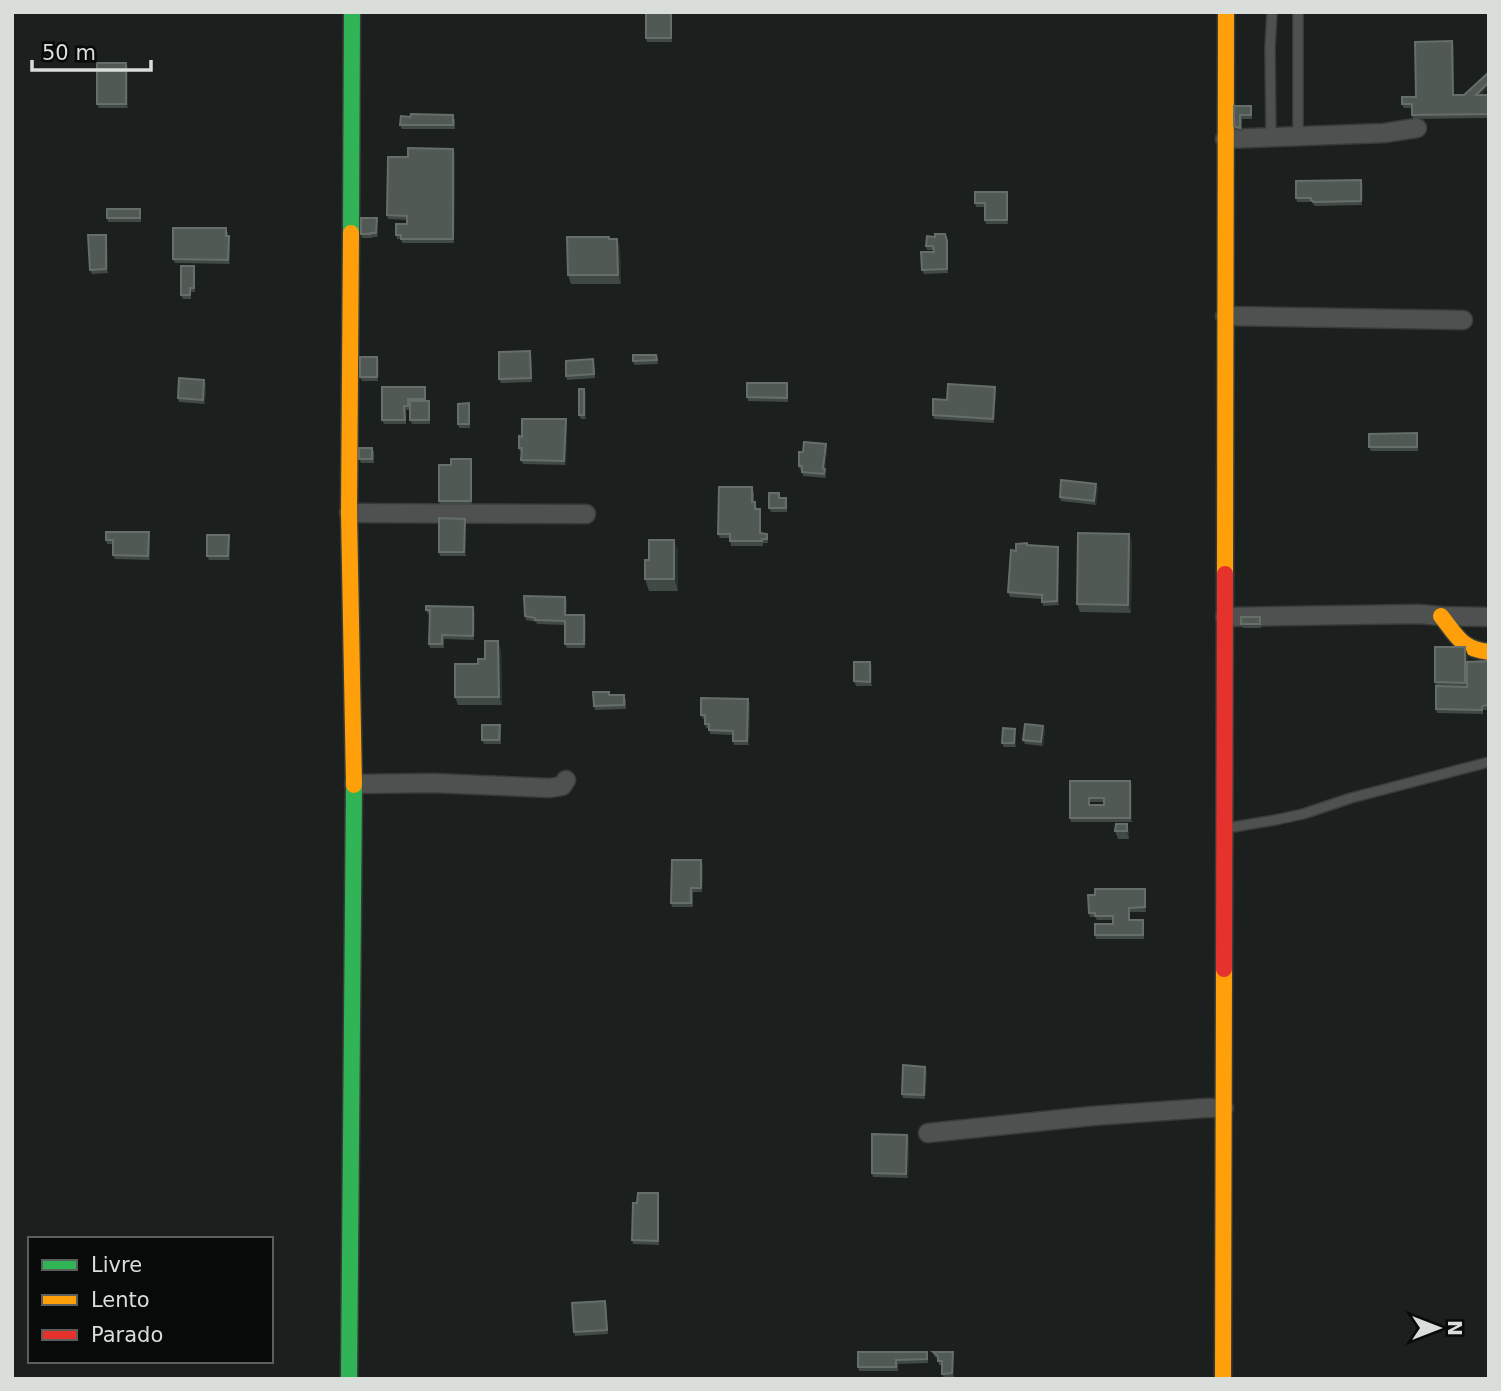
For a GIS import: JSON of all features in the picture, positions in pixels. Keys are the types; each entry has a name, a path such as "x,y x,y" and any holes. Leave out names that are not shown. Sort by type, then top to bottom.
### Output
{"street":[{"path":"349,1379 354,784 349,513 352,12"},
{"path":"1223,1379 1226,12"},
{"path":"1226,139 1384,133 1417,128"},
{"path":"1226,316 1463,320"},
{"path":"349,513 586,514"},
{"path":"1226,617 1419,614 1489,617"},
{"path":"1441,616 1468,649 1489,652"},
{"path":"354,784 433,783 550,788 562,786 566,780"},
{"path":"928,1133 1092,1116 1224,1108"}],"lane":[{"path":"1271,137 1272,12"},
{"path":"1298,12 1298,136"},
{"path":"1226,828 1303,814 1351,798 1489,762"}],"building":[{"path":"646,12 671,12 671,38 646,38"},
{"path":"1452,41 1453,95 1464,95 1489,72 1489,82 1476,95 1489,95 1489,114 1412,115 1412,104 1402,104 1402,97 1416,97 1415,42"},
{"path":"97,63 126,63 126,104 97,104"},
{"path":"1234,106 1251,106 1251,115 1240,115 1240,128 1234,126"},
{"path":"411,114 453,115 453,125 400,125 401,116 410,117"},
{"path":"408,148 453,149 453,239 401,239 401,235 396,235 396,224 407,224 407,216 387,215 388,157 408,157"},
{"path":"1361,180 1361,201 1314,202 1311,198 1296,198 1296,181"},
{"path":"975,192 1007,192 1007,220 985,220 985,203 975,203"},
{"path":"107,209 140,209 140,218 107,218"},
{"path":"361,218 377,218 376,233 361,234"},
{"path":"173,228 226,228 226,236 229,236 228,260 173,259"},
{"path":"935,234 945,234 947,269 922,270 921,252 934,252 933,246 926,246 927,236 935,237"},
{"path":"88,235 106,235 106,269 90,270"},
{"path":"567,237 617,239 618,275 568,275"},
{"path":"181,266 194,266 194,288 190,288 190,295 181,295"},
{"path":"530,351 531,378 499,379 499,352"},
{"path":"633,355 656,355 657,360 633,361"},
{"path":"360,357 377,357 377,377 360,377"},
{"path":"593,359 594,374 566,376 566,361"},
{"path":"179,378 204,380 203,400 178,398"},
{"path":"747,383 787,383 787,398 747,397"},
{"path":"948,384 995,387 993,419 933,415 933,399 947,400"},
{"path":"382,387 425,387 425,399 408,399 408,406 404,406 405,420 382,420"},
{"path":"579,389 584,389 584,415 579,415"},
{"path":"410,401 429,401 429,420 410,420"},
{"path":"469,403 469,424 458,424 458,404"},
{"path":"522,419 566,419 564,461 521,460 519,436 522,437"},
{"path":"1417,433 1417,447 1369,447 1369,434"},
{"path":"804,442 826,444 824,474 802,472 799,452 803,452"},
{"path":"359,448 372,448 372,459 359,459"},
{"path":"451,459 471,459 471,501 439,501 439,465 451,465"},
{"path":"1061,480 1096,484 1094,501 1060,497"},
{"path":"719,487 752,487 752,502 755,502 755,509 760,509 760,533 767,534 767,539 730,541 730,534 718,534"},
{"path":"769,493 779,493 779,498 786,498 786,508 769,508"},
{"path":"439,518 465,519 464,552 439,552"},
{"path":"106,532 149,532 148,556 113,555 113,540 106,540"},
{"path":"1078,533 1129,534 1128,605 1077,604"},
{"path":"207,535 229,535 228,556 207,556"},
{"path":"649,540 674,540 674,579 645,579"},
{"path":"1016,544 1058,547 1057,601 1042,602 1042,595 1008,592 1011,550 1016,551"},
{"path":"524,596 565,597 565,615 584,615 584,644 565,644 565,621 535,620 525,616"},
{"path":"426,606 473,607 473,636 442,635 442,644 429,644 430,610 426,610"},
{"path":"1241,617 1260,617 1260,624 1241,624"},
{"path":"485,641 498,641 499,697 455,697 455,664 478,664 478,659 485,659"},
{"path":"1435,647 1465,647 1465,683 1435,682"},
{"path":"1488,653 1489,705 1482,706 1482,710 1436,709 1436,686 1467,687 1467,662 1488,661"},
{"path":"854,662 870,662 870,682 854,681"},
{"path":"593,692 624,695 624,705 594,706"},
{"path":"701,698 748,699 747,741 733,741 733,731 709,730 709,724 705,724 705,715 701,715"},
{"path":"1025,724 1043,726 1041,742 1023,740"},
{"path":"482,725 500,725 499,740 482,740"},
{"path":"1003,728 1015,729 1014,743 1002,743"},
{"path":"1070,781 1130,781 1130,818 1070,818","holes":["1089,798 1104,798 1104,805 1089,805"]},
{"path":"1116,824 1127,824 1127,831 1115,831"},
{"path":"672,860 701,860 701,888 691,888 691,903 671,903"},
{"path":"1095,889 1145,889 1145,907 1129,908 1129,920 1143,920 1143,935 1095,935 1095,924 1113,924 1113,916 1095,916 1095,913 1089,913 1088,895 1095,895"},
{"path":"903,1065 925,1067 924,1095 902,1094"},
{"path":"872,1134 907,1135 906,1174 872,1173"},
{"path":"638,1193 658,1193 658,1241 632,1240 633,1203 637,1203"},
{"path":"605,1301 607,1330 574,1332 572,1303"},
{"path":"858,1352 927,1352 927,1359 896,1360 896,1367 858,1367"},
{"path":"933,1352 953,1352 952,1373 942,1374 942,1361 938,1361 938,1356"}],"traffic: fast":[{"path":"351,233 352,12"},
{"path":"349,1379 354,785"}],"traffic: slow":[{"path":"1225,574 1226,12"},
{"path":"351,233 349,513 354,785"},
{"path":"1441,616 1466,645 1489,652"},
{"path":"1223,1379 1224,969"}],"traffic: jam":[{"path":"1224,969 1225,574"}]}
